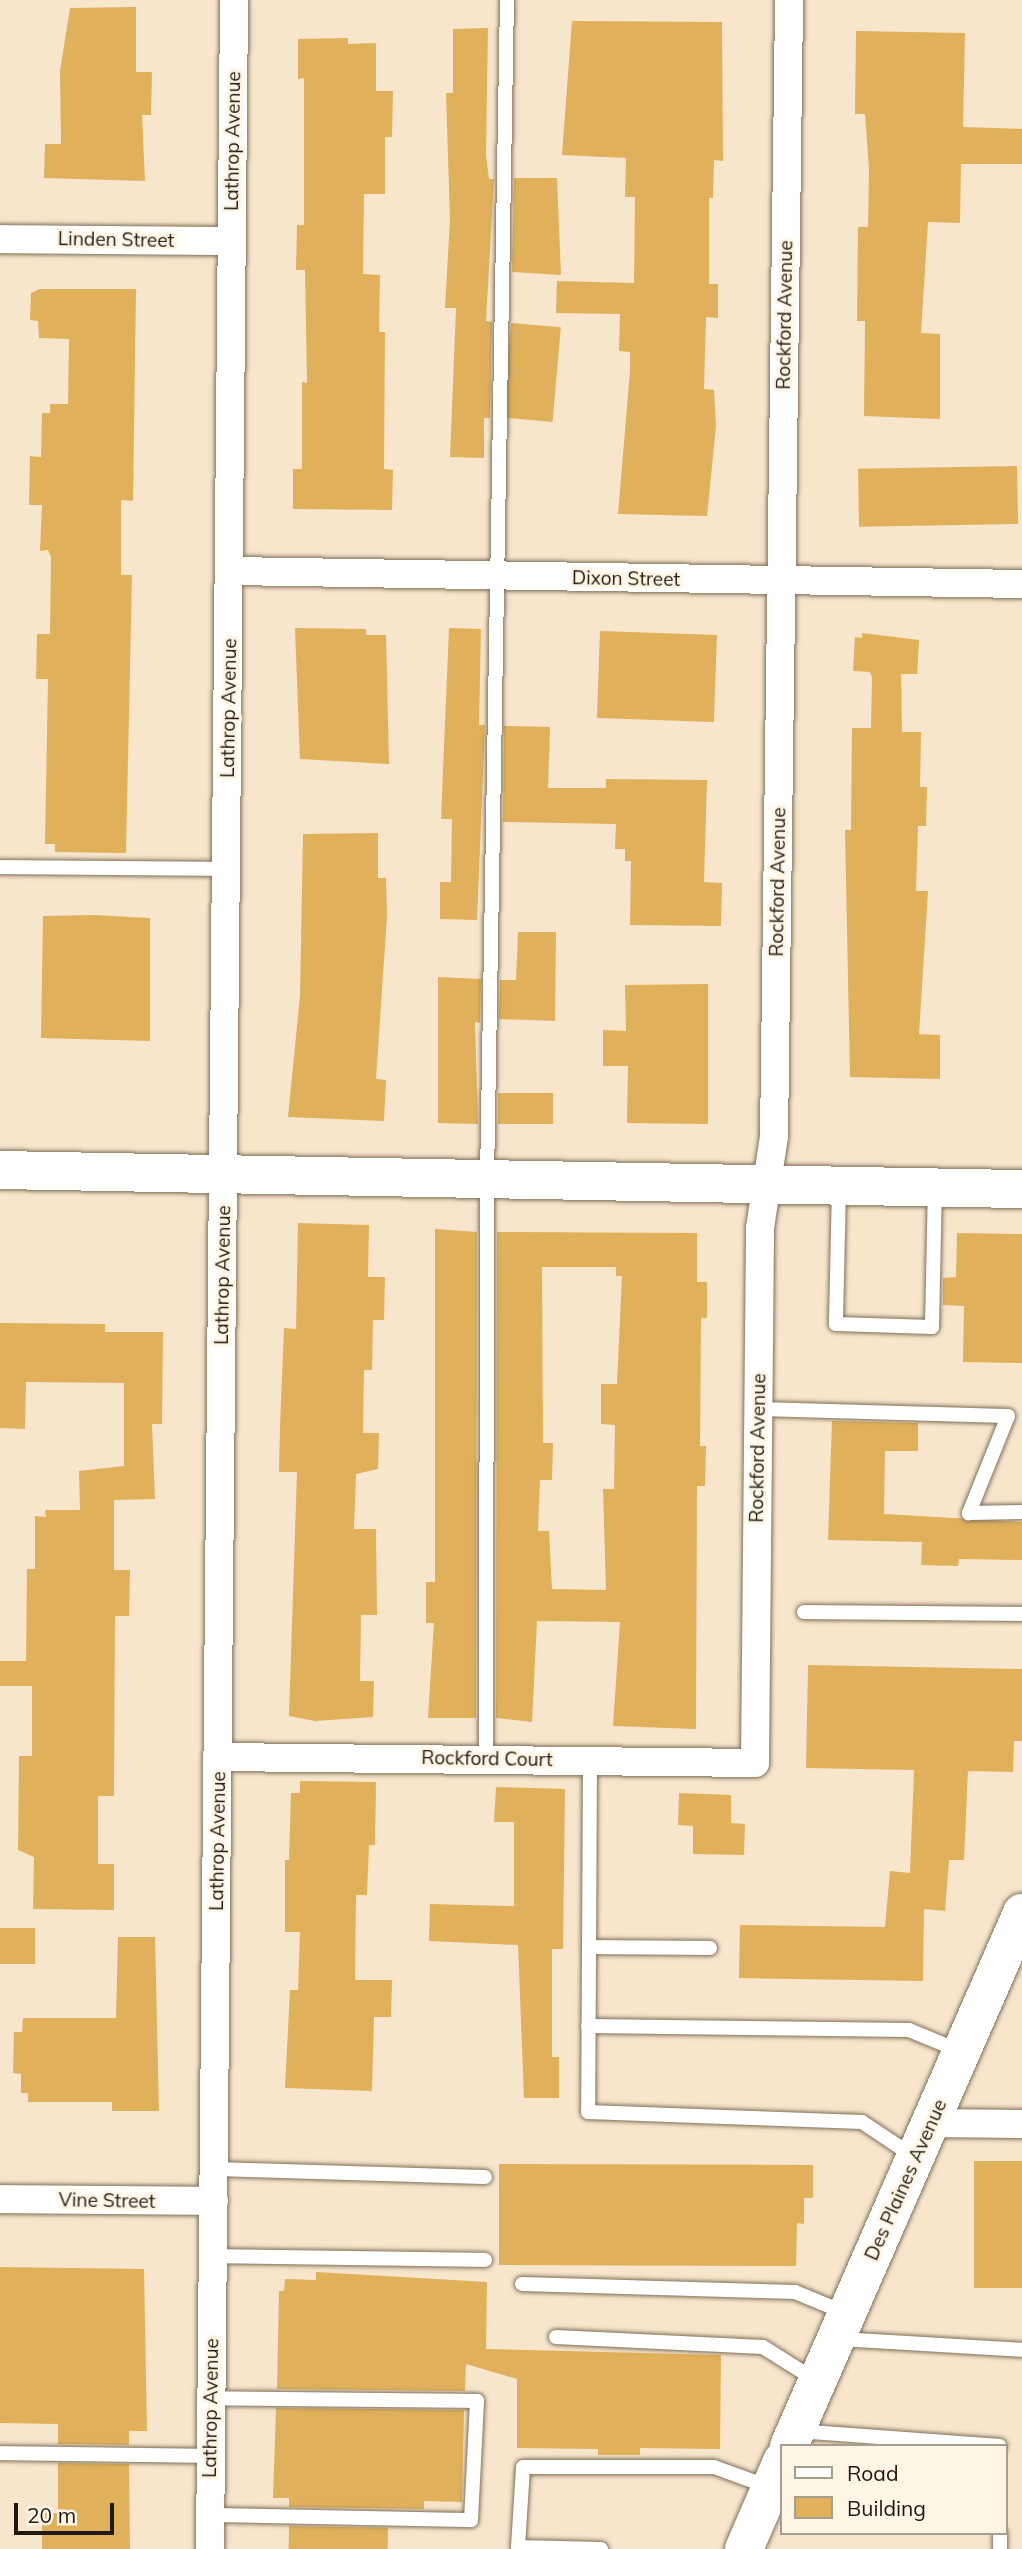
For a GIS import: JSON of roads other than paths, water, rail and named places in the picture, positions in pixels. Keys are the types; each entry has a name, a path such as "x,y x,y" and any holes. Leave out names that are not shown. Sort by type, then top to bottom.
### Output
{"street":[{"name":"Lathrop Avenue","path":"210,2549 231,571 234,0"},
{"name":"Rockford Avenue","path":"755,1763 760,1228 774,1136 789,0"},
{"name":"Linden Street","path":"0,239 232,241"},
{"name":"Dixon Street","path":"231,571 782,582 1022,583"},
{"path":"0,1170 1022,1189"},
{"name":"Rockford Court","path":"219,1757 755,1763"},
{"name":"Des Plaines Avenue","path":"789,2444 1022,1913"},
{"path":"931,2123 1022,2124"},
{"name":"Vine Street","path":"0,2199 214,2201"},
{"name":"Des Plaines Avenue","path":"744,2549 780,2465"}],"lane":[{"path":"486,1759 487,1179 500,576 507,0"},
{"path":"0,867 228,869"},
{"path":"839,1186 836,1324 932,1326 935,1187"},
{"path":"758,1409 1007,1416 969,1513 1022,1512"},
{"path":"804,1612 1022,1614"},
{"path":"590,1761 588,2112 862,2122 916,2158"},
{"path":"589,1947 710,1948"},
{"path":"588,2026 909,2029 962,2052"},
{"path":"214,2169 485,2178"},
{"path":"213,2256 485,2260"},
{"path":"522,2284 795,2292 842,2326 1022,2350"},
{"path":"556,2337 763,2347 818,2381"},
{"path":"210,2515 471,2520 477,2401 212,2399"},
{"path":"0,2453 211,2456"},
{"path":"601,2549 518,2547 523,2467 714,2467 780,2457"}]}
